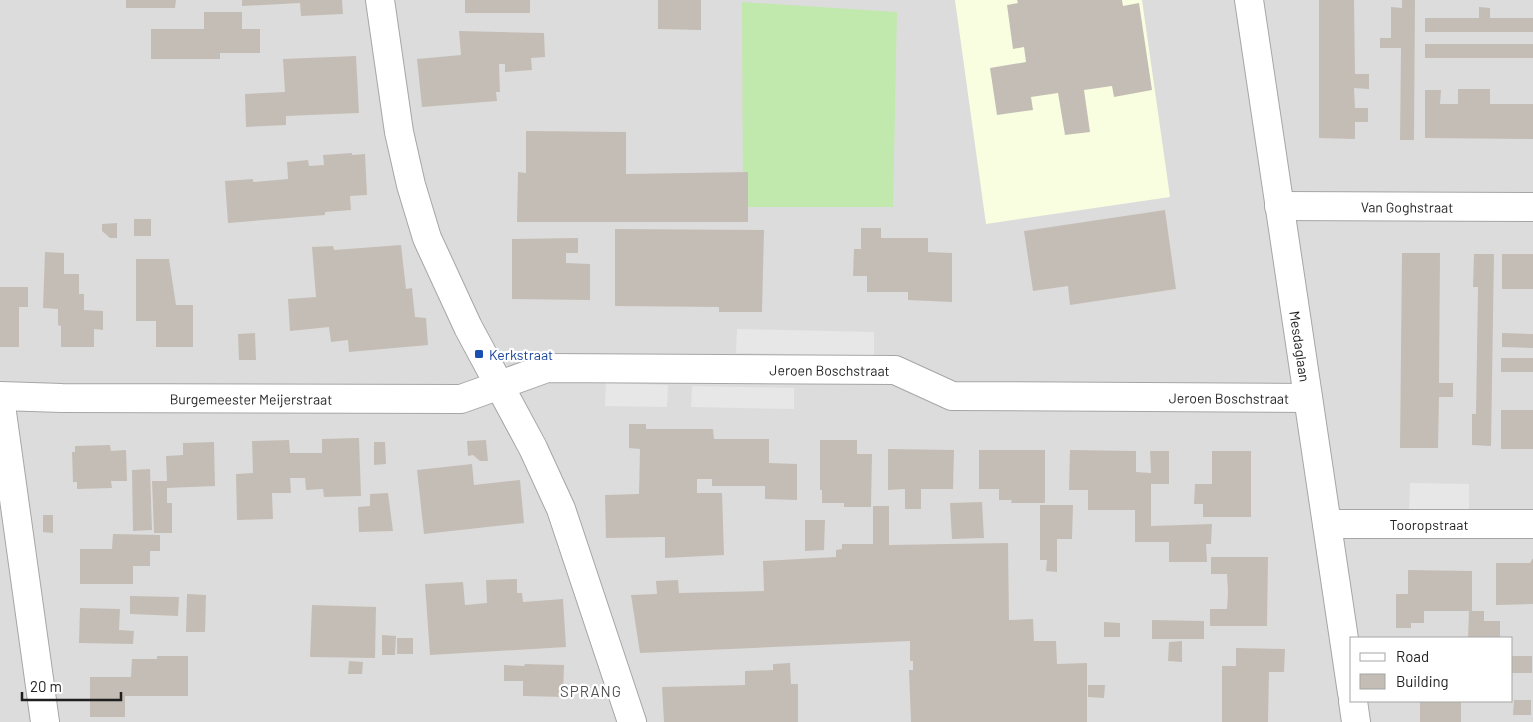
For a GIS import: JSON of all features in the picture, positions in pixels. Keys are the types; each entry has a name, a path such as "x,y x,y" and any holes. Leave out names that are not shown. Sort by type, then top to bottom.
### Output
{"street":[{"path":"380,0 399,132 411,185 427,238 468,327 533,448 561,509 632,722"},
{"name":"Mesdaglaan","path":"1249,0 1350,680"},
{"name":"Van Goghstraat","path":"1279,206 1533,207"},
{"name":"Jeroen Boschstraat","path":"499,385 547,368 895,370 952,396 1308,398"},
{"name":"Burgemeester Meijerstraat","path":"0,397 461,399 499,385"},
{"path":"0,397 45,722"},
{"name":"Tooropstraat","path":"1326,524 1533,524"},
{"path":"1353,702 1356,722"}],"shaded area":[{"path":"0,0 1533,0 1533,722 0,722"},
{"path":"955,0 1142,0 1170,197 986,224"},
{"path":"737,329 874,332 874,356 736,353"},
{"path":"606,383 668,385 667,407 605,406"},
{"path":"692,386 794,388 794,409 691,407"},
{"path":"1410,483 1469,484 1469,512 1409,511"}],"green space":[{"path":"742,2 897,12 893,207 743,207"}],"building":[{"path":"126,0 176,0 175,8 126,8"},
{"path":"242,0 342,0 343,14 301,16 300,3 242,6"},
{"path":"465,0 530,0 530,13 465,13"},
{"path":"658,0 701,0 701,30 658,29"},
{"path":"1017,0 1122,0 1123,6 1139,3 1152,90 1114,97 1112,86 1084,90 1090,132 1065,135 1058,93 1031,97 1033,110 997,115 990,68 1026,62 1024,47 1013,49 1007,5 1018,3"},
{"path":"1319,0 1354,0 1355,74 1369,74 1369,89 1354,88 1355,108 1368,108 1368,122 1355,122 1355,139 1319,138"},
{"path":"1402,0 1415,0 1414,140 1400,140 1401,48 1380,48 1380,38 1391,38 1391,7 1402,8"},
{"path":"1479,7 1490,8 1490,18 1533,18 1533,32 1425,32 1425,18 1479,18"},
{"path":"204,12 242,12 242,29 260,29 260,53 220,53 220,59 151,59 151,29 204,29"},
{"path":"459,31 544,33 545,57 531,58 532,70 505,72 505,64 499,64 500,92 496,92 497,101 422,107 417,59 461,55"},
{"path":"1425,44 1533,44 1533,58 1425,58"},
{"path":"356,56 359,113 286,116 286,125 246,127 245,94 285,92 283,59"},
{"path":"1458,89 1490,89 1490,104 1533,104 1533,139 1425,138 1425,90 1441,90 1440,104 1458,104"},
{"path":"526,131 626,132 626,174 748,172 748,222 517,222 518,172 526,173"},
{"path":"352,153 352,155 365,154 367,195 350,196 351,210 325,212 325,215 228,223 225,181 253,179 253,182 288,179 287,162 308,160 309,166 324,165 323,155"},
{"path":"1165,210 1176,289 1070,305 1068,286 1033,291 1024,231"},
{"path":"134,219 151,219 151,236 134,236"},
{"path":"117,223 117,238 110,238 102,231 102,224"},
{"path":"861,228 881,228 881,238 928,238 928,252 952,253 952,302 908,300 908,292 867,292 867,276 853,276 854,249 861,249"},
{"path":"615,229 764,230 762,312 719,312 719,307 615,306"},
{"path":"578,238 578,253 566,253 566,263 590,264 590,300 512,299 512,239"},
{"path":"401,245 406,289 412,288 415,317 426,318 428,345 349,352 348,340 331,342 329,327 290,331 288,299 316,297 312,247 333,246 334,250"},
{"path":"45,252 64,253 64,274 79,274 79,294 84,294 84,310 103,311 103,330 94,329 94,347 61,347 61,326 58,325 58,309 43,308"},
{"path":"1402,253 1440,253 1439,383 1453,383 1453,397 1439,397 1438,448 1400,448"},
{"path":"1474,254 1494,254 1491,446 1472,445 1472,414 1476,414 1478,287 1473,287"},
{"path":"1502,254 1533,254 1533,289 1502,289"},
{"path":"136,259 169,259 176,305 193,305 193,347 156,347 156,321 136,321"},
{"path":"0,287 28,287 28,307 19,307 19,347 0,347"},
{"path":"255,333 256,360 239,360 238,334"},
{"path":"1502,333 1533,334 1533,348 1502,347"},
{"path":"1501,358 1533,358 1533,372 1501,372"},
{"path":"1501,410 1533,410 1533,449 1501,449"},
{"path":"629,424 646,424 646,429 713,429 714,439 769,439 769,463 797,464 797,500 765,499 765,486 712,486 712,479 697,479 697,493 722,493 724,555 665,558 665,537 606,538 605,495 639,494 640,449 629,448"},
{"path":"359,438 361,496 324,497 323,489 306,490 305,478 290,478 291,493 272,493 273,519 237,520 236,474 253,473 252,441 289,440 290,453 322,453 322,439"},
{"path":"486,440 488,461 480,461 473,455 468,456 467,441"},
{"path":"820,440 857,440 857,454 872,454 871,507 844,507 844,503 822,503 822,490 820,490"},
{"path":"214,442 215,486 167,488 167,503 172,503 172,533 154,533 152,481 167,481 166,456 183,455 183,443"},
{"path":"374,442 385,442 386,464 374,465"},
{"path":"110,445 111,451 126,450 127,481 111,481 112,488 77,489 77,482 73,482 72,452 75,452 75,446"},
{"path":"888,449 954,450 953,489 921,489 921,509 905,509 905,489 888,490"},
{"path":"979,450 1045,450 1045,503 1011,503 1012,500 999,500 999,489 979,489"},
{"path":"1070,450 1136,451 1136,472 1151,473 1150,451 1169,451 1169,484 1151,484 1151,526 1212,524 1211,544 1206,544 1207,562 1169,562 1169,542 1135,542 1135,510 1088,510 1088,490 1069,490"},
{"path":"1212,451 1251,451 1251,517 1203,517 1203,504 1194,504 1195,484 1212,484"},
{"path":"472,464 474,485 520,480 524,523 424,534 417,470"},
{"path":"150,469 152,530 133,531 132,470"},
{"path":"388,493 393,531 359,532 358,507 370,506 370,494"},
{"path":"982,502 984,538 952,539 950,503"},
{"path":"1040,505 1073,505 1072,539 1057,539 1057,572 1046,571 1047,560 1040,560"},
{"path":"873,506 889,506 889,545 1008,543 1009,620 1033,619 1034,641 1056,641 1057,664 1087,663 1087,722 911,722 909,670 913,670 913,661 910,661 910,641 640,653 631,595 657,594 656,581 678,580 679,593 764,591 763,561 836,557 836,550 842,549 842,544 873,544"},
{"path":"43,515 53,515 53,533 43,532"},
{"path":"805,520 825,520 824,550 805,551"},
{"path":"113,534 160,535 160,551 150,551 150,566 133,566 133,584 80,584 80,549 112,549"},
{"path":"1211,557 1268,557 1267,626 1210,626 1210,609 1227,609 1228,592 1227,574 1211,574"},
{"path":"1533,558 1533,604 1496,605 1496,563 1530,563"},
{"path":"1408,570 1472,571 1472,611 1484,611 1484,621 1500,621 1500,637 1468,637 1469,611 1424,611 1424,623 1411,623 1411,628 1396,628 1396,594 1408,594"},
{"path":"517,579 517,593 522,593 523,602 563,599 566,647 430,655 425,584 463,582 465,605 487,603 486,580"},
{"path":"187,594 206,595 205,632 186,632"},
{"path":"130,596 179,597 178,616 130,614"},
{"path":"312,605 376,607 375,658 310,657"},
{"path":"80,608 120,609 119,630 134,631 133,644 79,643"},
{"path":"1152,620 1204,621 1204,639 1152,639"},
{"path":"1104,622 1120,623 1120,637 1104,637"},
{"path":"382,635 396,636 395,655 382,655"},
{"path":"397,638 413,638 413,654 397,654"},
{"path":"1182,641 1182,662 1168,661 1169,642"},
{"path":"1236,648 1285,649 1284,672 1269,672 1268,722 1222,722 1222,666 1236,666"},
{"path":"157,656 188,656 188,696 125,696 125,717 90,717 90,677 131,677 132,659 157,659"},
{"path":"1513,656 1532,656 1532,673 1513,673"},
{"path":"349,661 363,662 362,674 348,674"},
{"path":"790,663 791,684 798,684 798,722 664,722 662,687 745,685 745,671 773,670 773,664"},
{"path":"525,664 564,665 563,697 523,696 523,681 504,681 504,665 524,666"},
{"path":"1088,685 1105,685 1104,698 1088,697"},
{"path":"1514,700 1531,700 1531,715 1513,715"},
{"path":"1420,702 1461,702 1461,722 1420,722"}],"place":[{"name":"Kerkstraat","path":"479,354"}],"district":[{"name":"SPRANG","path":"591,691"}]}
